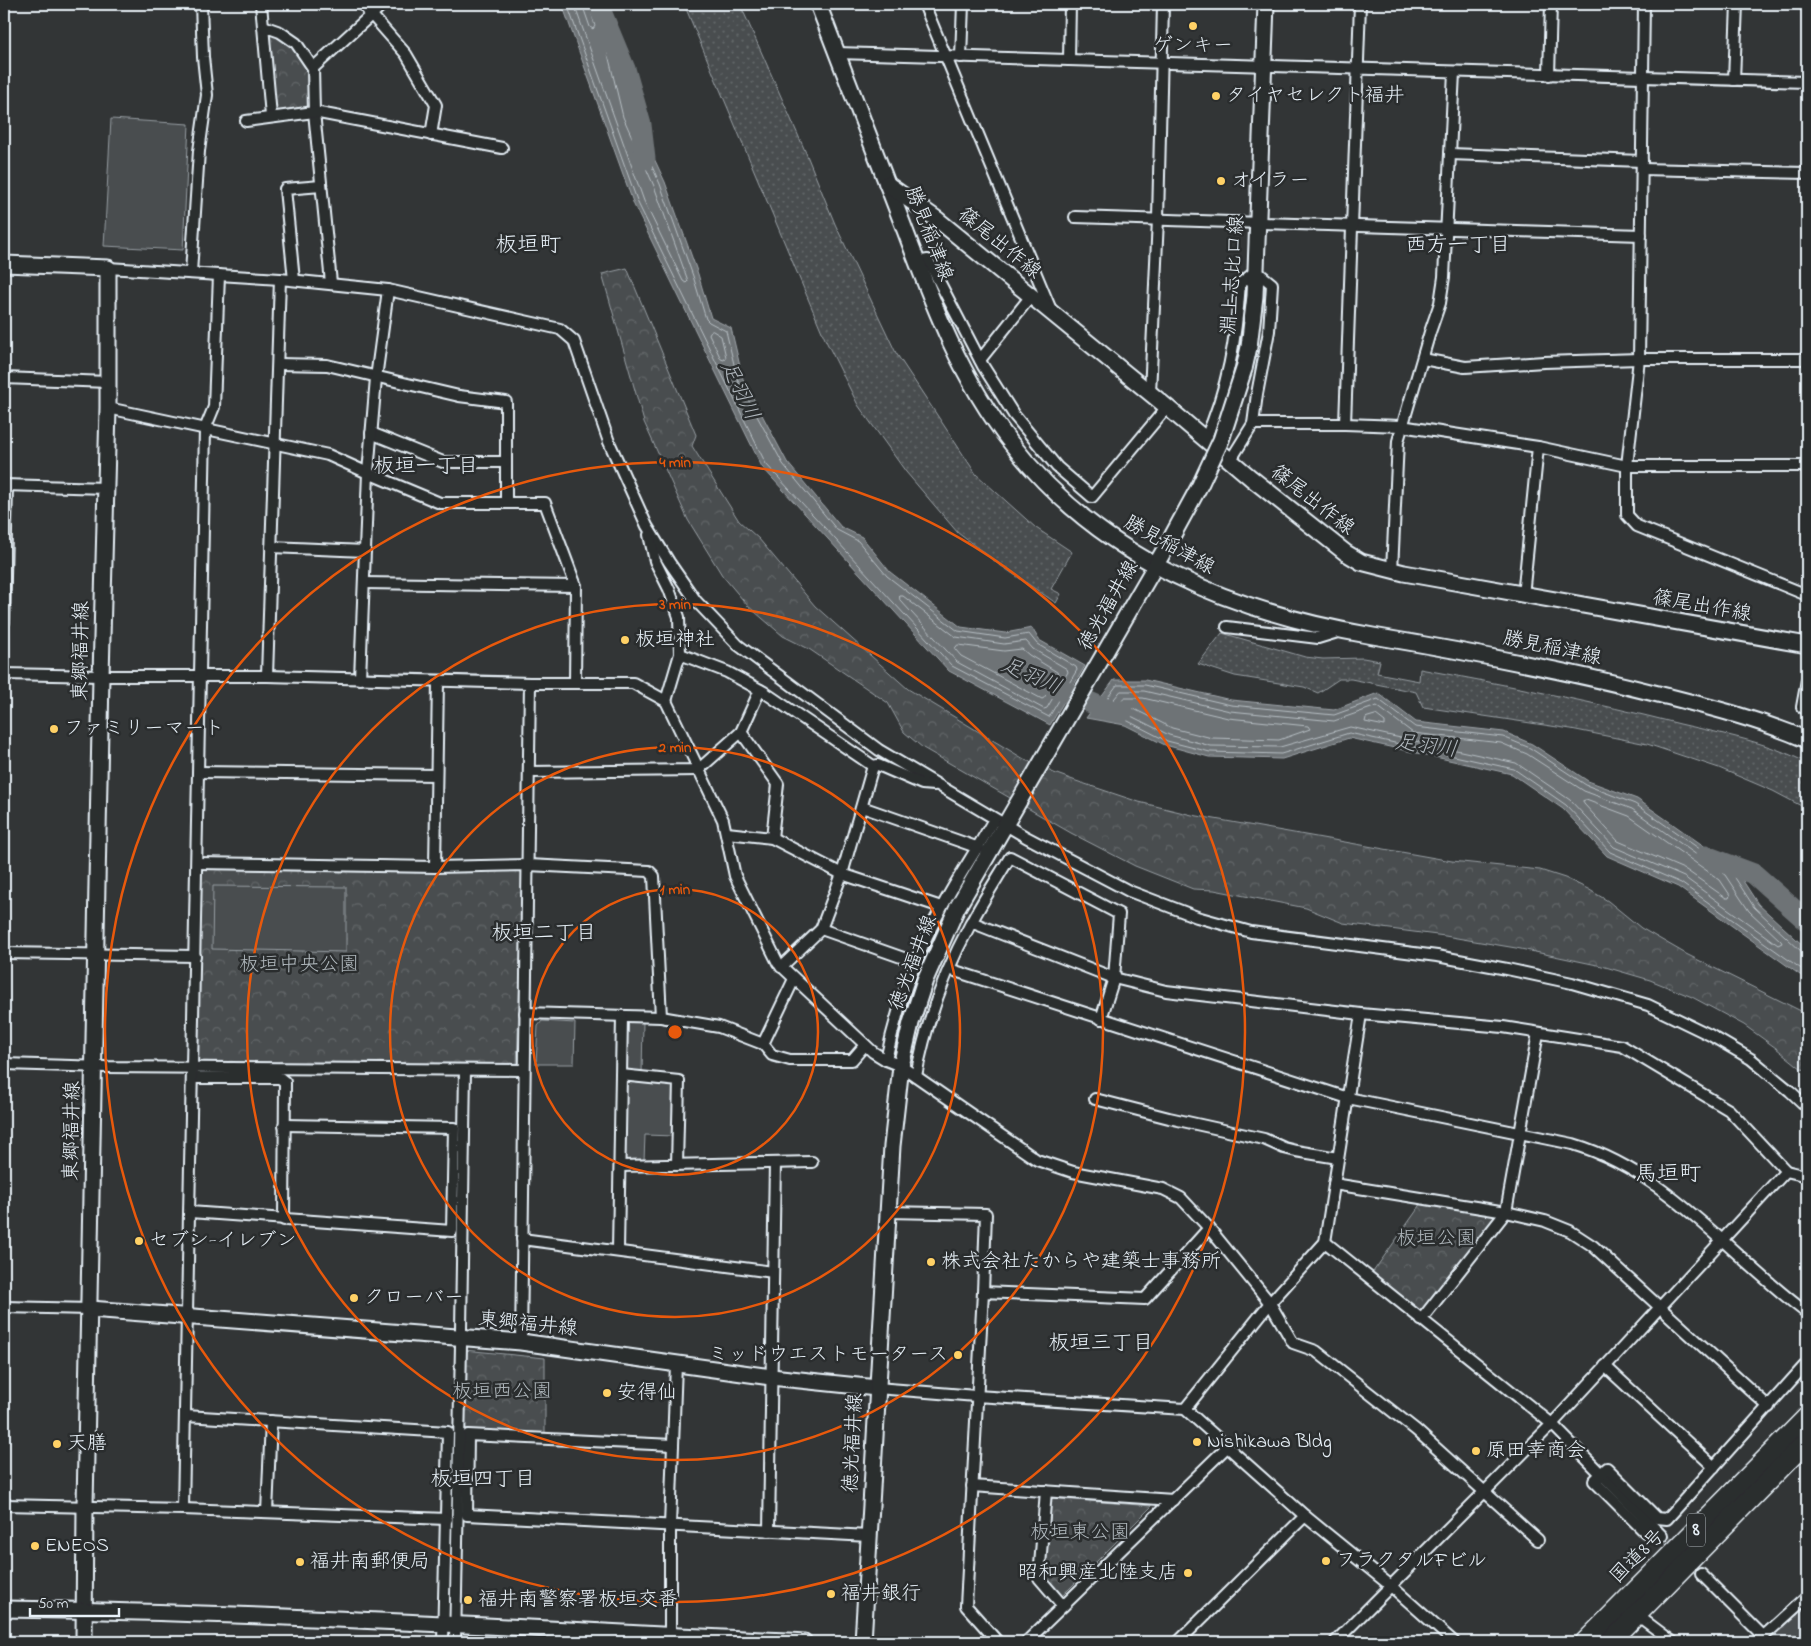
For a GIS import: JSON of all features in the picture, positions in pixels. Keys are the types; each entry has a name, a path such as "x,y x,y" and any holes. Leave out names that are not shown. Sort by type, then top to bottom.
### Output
{"highway":[{"name":"国道8号","path":"1585,1642 1807,1417"},
{"name":"国道8号","path":"1610,1642 1807,1441"}],"main road":[{"name":"勝見稲津線","path":"818,4 943,328 973,386 1010,443 1047,485 1087,522 1152,571 1272,613 1343,631 1502,658 1632,687 1741,715 1807,740"},
{"name":"淵上志比口線","path":"1244,369 1249,347 1256,271 1266,4"},
{"name":"篠尾出作線","path":"887,184 938,220 1167,407 1230,461 1346,553 1361,562 1392,571 1523,596 1807,645"},
{"path":"4,264 108,268"},
{"name":"東郷福井線","path":"108,268 108,408 101,676 90,1309 521,1342 771,1377 876,1388"},
{"name":"徳光福井線","path":"863,1642 876,1388 892,1146 901,1066 924,980 957,908 1002,827 1169,542 1200,485 1228,422 1244,369"},
{"path":"84,1642 90,1309"},
{"path":"4,1609 84,1610 450,1625 670,1639 804,1642"}],"street":[{"path":"191,273 199,151 207,95 201,4"},
{"path":"261,4 271,116"},
{"path":"362,4 406,54 436,105 431,135"},
{"path":"313,68 382,4"},
{"path":"924,4 1052,313"},
{"path":"961,57 963,4"},
{"path":"1069,60 1070,4"},
{"path":"1150,393 1158,219 1163,4"},
{"path":"1345,424 1360,4"},
{"path":"1549,75 1551,4"},
{"path":"1644,4 1639,359 1627,466 1627,515 1637,526 1807,595"},
{"path":"1734,80 1736,4"},
{"path":"263,26 280,32 296,43 313,68 314,112 331,284"},
{"path":"837,53 1807,82"},
{"path":"1392,571 1398,441 1440,303 1444,277 1454,72"},
{"path":"246,121 271,116 314,112 502,148"},
{"path":"1450,154 1807,173"},
{"path":"294,280 285,188 321,186"},
{"path":"1075,217 1641,235"},
{"path":"917,262 928,260 980,360 1014,415 1057,467 1092,498 1167,407"},
{"path":"108,268 294,280 388,290 560,329 574,341 609,442 648,526 668,562 696,601 738,645 879,750 1002,827 1128,891 1197,917 1251,932 1437,956 1572,983 1648,1005 1710,1035 1751,1059 1807,1107"},
{"path":"1205,440 1218,411 1226,381 1237,325 1240,284 1256,271 1272,284 1269,331 1253,424 1230,461"},
{"path":"183,1508 206,429 214,407 219,275"},
{"path":"267,676 280,279"},
{"path":"360,679 368,473 376,378 388,290"},
{"path":"980,360 1030,296"},
{"path":"1423,359 1465,366 1639,359 1807,359"},
{"path":"278,364 327,365 459,396 506,402 506,503"},
{"path":"4,378 108,382"},
{"path":"108,408 328,454 440,503 545,503 576,586 575,682"},
{"path":"1253,424 1401,426 1538,447 1627,466 1807,466"},
{"path":"371,433 443,462 506,462"},
{"path":"1523,596 1538,447"},
{"path":"4,622 5,486 106,488"},
{"path":"648,526 654,560 669,589 679,617 680,654 666,701"},
{"path":"271,548 365,551"},
{"path":"364,583 576,586"},
{"path":"1226,627 1318,638 1343,631"},
{"path":"680,654 728,672 760,690 873,766 878,766 922,784 937,785"},
{"path":"4,674 267,676 530,683 633,683 666,701 723,820 734,876 778,963 794,980 865,1045 886,1060 901,1066 916,1076 1037,1160 1073,1172 1163,1190 1181,1198 1209,1228 1270,1303 1293,1343 1316,1351 1416,1430 1538,1540"},
{"path":"1807,680 1802,707 1807,710"},
{"path":"435,867 438,681"},
{"path":"521,1342 530,683"},
{"path":"529,772 698,770 741,732 760,690"},
{"path":"741,732 778,784 772,838"},
{"path":"782,967 821,929 842,874 873,766"},
{"path":"199,772 436,774"},
{"path":"862,807 978,848"},
{"path":"886,1060 895,1019 915,962 941,908 978,848 1002,827"},
{"path":"727,833 772,838 842,874 941,908"},
{"path":"916,1076 930,1016 949,969 971,922 1010,857 1119,914 1114,978 1101,1019"},
{"path":"197,862 435,867 528,865 649,871 654,876 661,1017"},
{"path":"971,922 1114,978 1166,991 1361,1014 1503,1027 1622,1046 1729,1110 1786,1171 1807,1176"},
{"path":"821,929 915,962"},
{"path":"4,953 195,956"},
{"path":"949,969 1348,1098 1590,1149 1625,1165 1667,1193 1769,1283 1807,1313"},
{"path":"763,1044 794,980"},
{"path":"525,1013 661,1017 719,1027 763,1044 772,1055 790,1060 852,1060 865,1045"},
{"path":"1185,1409 1270,1303 1325,1242 1361,1014"},
{"path":"618,1250 622,1016"},
{"path":"1421,1320 1506,1212 1538,1033"},
{"path":"4,1064 94,1066 280,1078 286,1082 284,1220"},
{"path":"461,1329 465,1070"},
{"path":"193,1073 520,1070"},
{"path":"621,1075 679,1081 677,1165"},
{"path":"1096,1099 1169,1118 1264,1139 1296,1151 1338,1158"},
{"path":"190,1212 452,1231 454,1128 284,1125"},
{"path":"620,1166 812,1162"},
{"path":"769,1531 775,1163"},
{"path":"1335,1642 1552,1424 1786,1171"},
{"path":"1334,1184 1506,1212 1545,1221 1570,1231 1593,1246 1769,1407"},
{"path":"888,1212 986,1214 966,1606 998,1642"},
{"path":"983,1292 1145,1299 1209,1228"},
{"path":"522,1239 618,1250 773,1272"},
{"path":"1325,1242 1552,1424 1662,1536"},
{"path":"4,1307 90,1309"},
{"path":"444,1642 450,1625 461,1345"},
{"path":"1645,1532 1594,1481 1600,1474 1607,1468 1657,1518 1667,1519 1807,1363"},
{"path":"670,1639 670,1526 676,1364"},
{"path":"1605,1366 1714,1467"},
{"path":"876,1388 1185,1409 1305,1516 1392,1586 1454,1642"},
{"path":"186,1416 448,1432 447,1519 450,1625 455,1642"},
{"path":"266,1512 271,1421"},
{"path":"673,1445 468,1435 467,1516 869,1536"},
{"path":"1026,1642 1227,1447"},
{"path":"972,1486 1173,1500"},
{"path":"1046,1491 1039,1578 1064,1606"},
{"path":"4,1505 183,1508 447,1519"},
{"path":"1178,1642 1305,1516"},
{"path":"1701,1574 1760,1639 1807,1597"},
{"path":"1637,1615 1673,1642"}],"green space":[{"path":"684,4 740,4 806,153 835,224 896,353 976,474 1036,528 1072,552 1051,589 1061,594 1056,603 1000,565 958,533 906,472 858,405 825,339"},
{"path":"266,32 277,33 293,43 310,68 309,111 273,113"},
{"path":"111,119 189,124 183,250 104,246"},
{"path":"627,268 696,435 692,446 739,521 759,539 815,606 908,689 1024,759 1054,773 1139,802 1192,815 1452,861 1540,870 1565,878 1608,901 1641,928 1686,954 1807,1014 1807,1070 1802,1069 1744,1025 1692,997 1650,980 1602,966 1516,948 1445,936 1343,923 1306,908 1214,890 1193,889 1135,866 1071,833 923,748 904,732 888,703 809,649 783,636 748,606 722,575 688,520 644,422 602,274"},
{"path":"1222,633 1305,657 1323,659 1363,658 1380,661 1377,673 1419,681 1420,669 1583,701 1761,744 1807,763 1807,809 1773,791 1719,768 1647,744 1571,729 1423,707 1416,692 1351,679 1339,679 1318,693 1304,687 1235,676 1198,664"},
{"name":"板垣中央公園","path":"201,865 523,871 517,1067 198,1063"},
{"path":"213,886 346,887 346,952 212,949"},
{"path":"542,1021 575,1023 574,1064 536,1064 538,1026"},
{"path":"628,1021 643,1022 642,1074 626,1072"},
{"path":"626,1080 676,1085 674,1136 645,1135 644,1161 624,1161"},
{"name":"板垣公園","path":"1422,1203 1498,1216 1420,1313 1373,1272"},
{"name":"板垣西公園","path":"464,1350 545,1358 545,1433 463,1429"},
{"name":"板垣東公園","path":"1050,1498 1152,1506 1062,1596 1044,1578"},
{"path":"1807,1603 1807,1642 1765,1642"}],"water":[{"path":"562,4 607,4 612,17 633,113 665,182 698,274 711,318 731,328 743,379 787,462 841,527 862,537 890,572 961,627 1005,633 1032,628 1039,640 1085,666 1050,725 949,671 762,467 634,205"},
{"path":"1114,680 1145,680 1231,700 1334,710 1378,693 1416,722 1504,732 1532,744 1588,781 1637,799 1734,867 1758,904 1807,949 1807,980 1678,887 1607,856 1563,809 1512,774 1349,738 1282,759 1209,757 1165,745 1125,725 1086,718"}],"waterway":[{"name":"足羽川","path":"598,4 625,69 641,125 645,159"},
{"name":"足羽川","path":"1042,682 1108,710 1123,711"},
{"name":"足羽川","path":"1706,856 1754,874 1807,921"}],"tunnel":[{"path":"1662,1536 1701,1574"}],"place":[{"name":"ゲンキー","path":"1193,26"},
{"name":"タイヤセレクト福井","path":"1216,96"},
{"name":"オイラー","path":"1221,181"},
{"name":"板垣神社","path":"625,640"},
{"name":"ファミリーマート","path":"54,729"},
{"name":"セブン-イレブン","path":"139,1241"},
{"name":"株式会社たからや建築士事務所","path":"931,1262"},
{"name":"クローバー","path":"354,1298"},
{"name":"ミッドウエストモータース","path":"958,1355"},
{"name":"安得仙","path":"607,1393"},
{"name":"Nishikawa Bldg","path":"1197,1442"},
{"name":"天膳","path":"57,1444"},
{"name":"原田幸商会","path":"1476,1451"},
{"name":"ENEOS","path":"35,1546"},
{"name":"フラクタルFビル","path":"1326,1561"},
{"name":"福井南郵便局","path":"300,1562"},
{"name":"昭和興産北陸支店","path":"1188,1573"},
{"name":"福井銀行","path":"831,1594"},
{"name":"福井南警察署板垣交番","path":"468,1600"}],"district":[{"name":"板垣町","path":"528,246"},
{"name":"西方一丁目","path":"1458,246"},
{"name":"板垣一丁目","path":"426,467"},
{"name":"板垣二丁目","path":"544,934"},
{"name":"馬垣町","path":"1668,1175"},
{"name":"板垣三丁目","path":"1101,1344"},
{"name":"板垣四丁目","path":"483,1480"}]}
